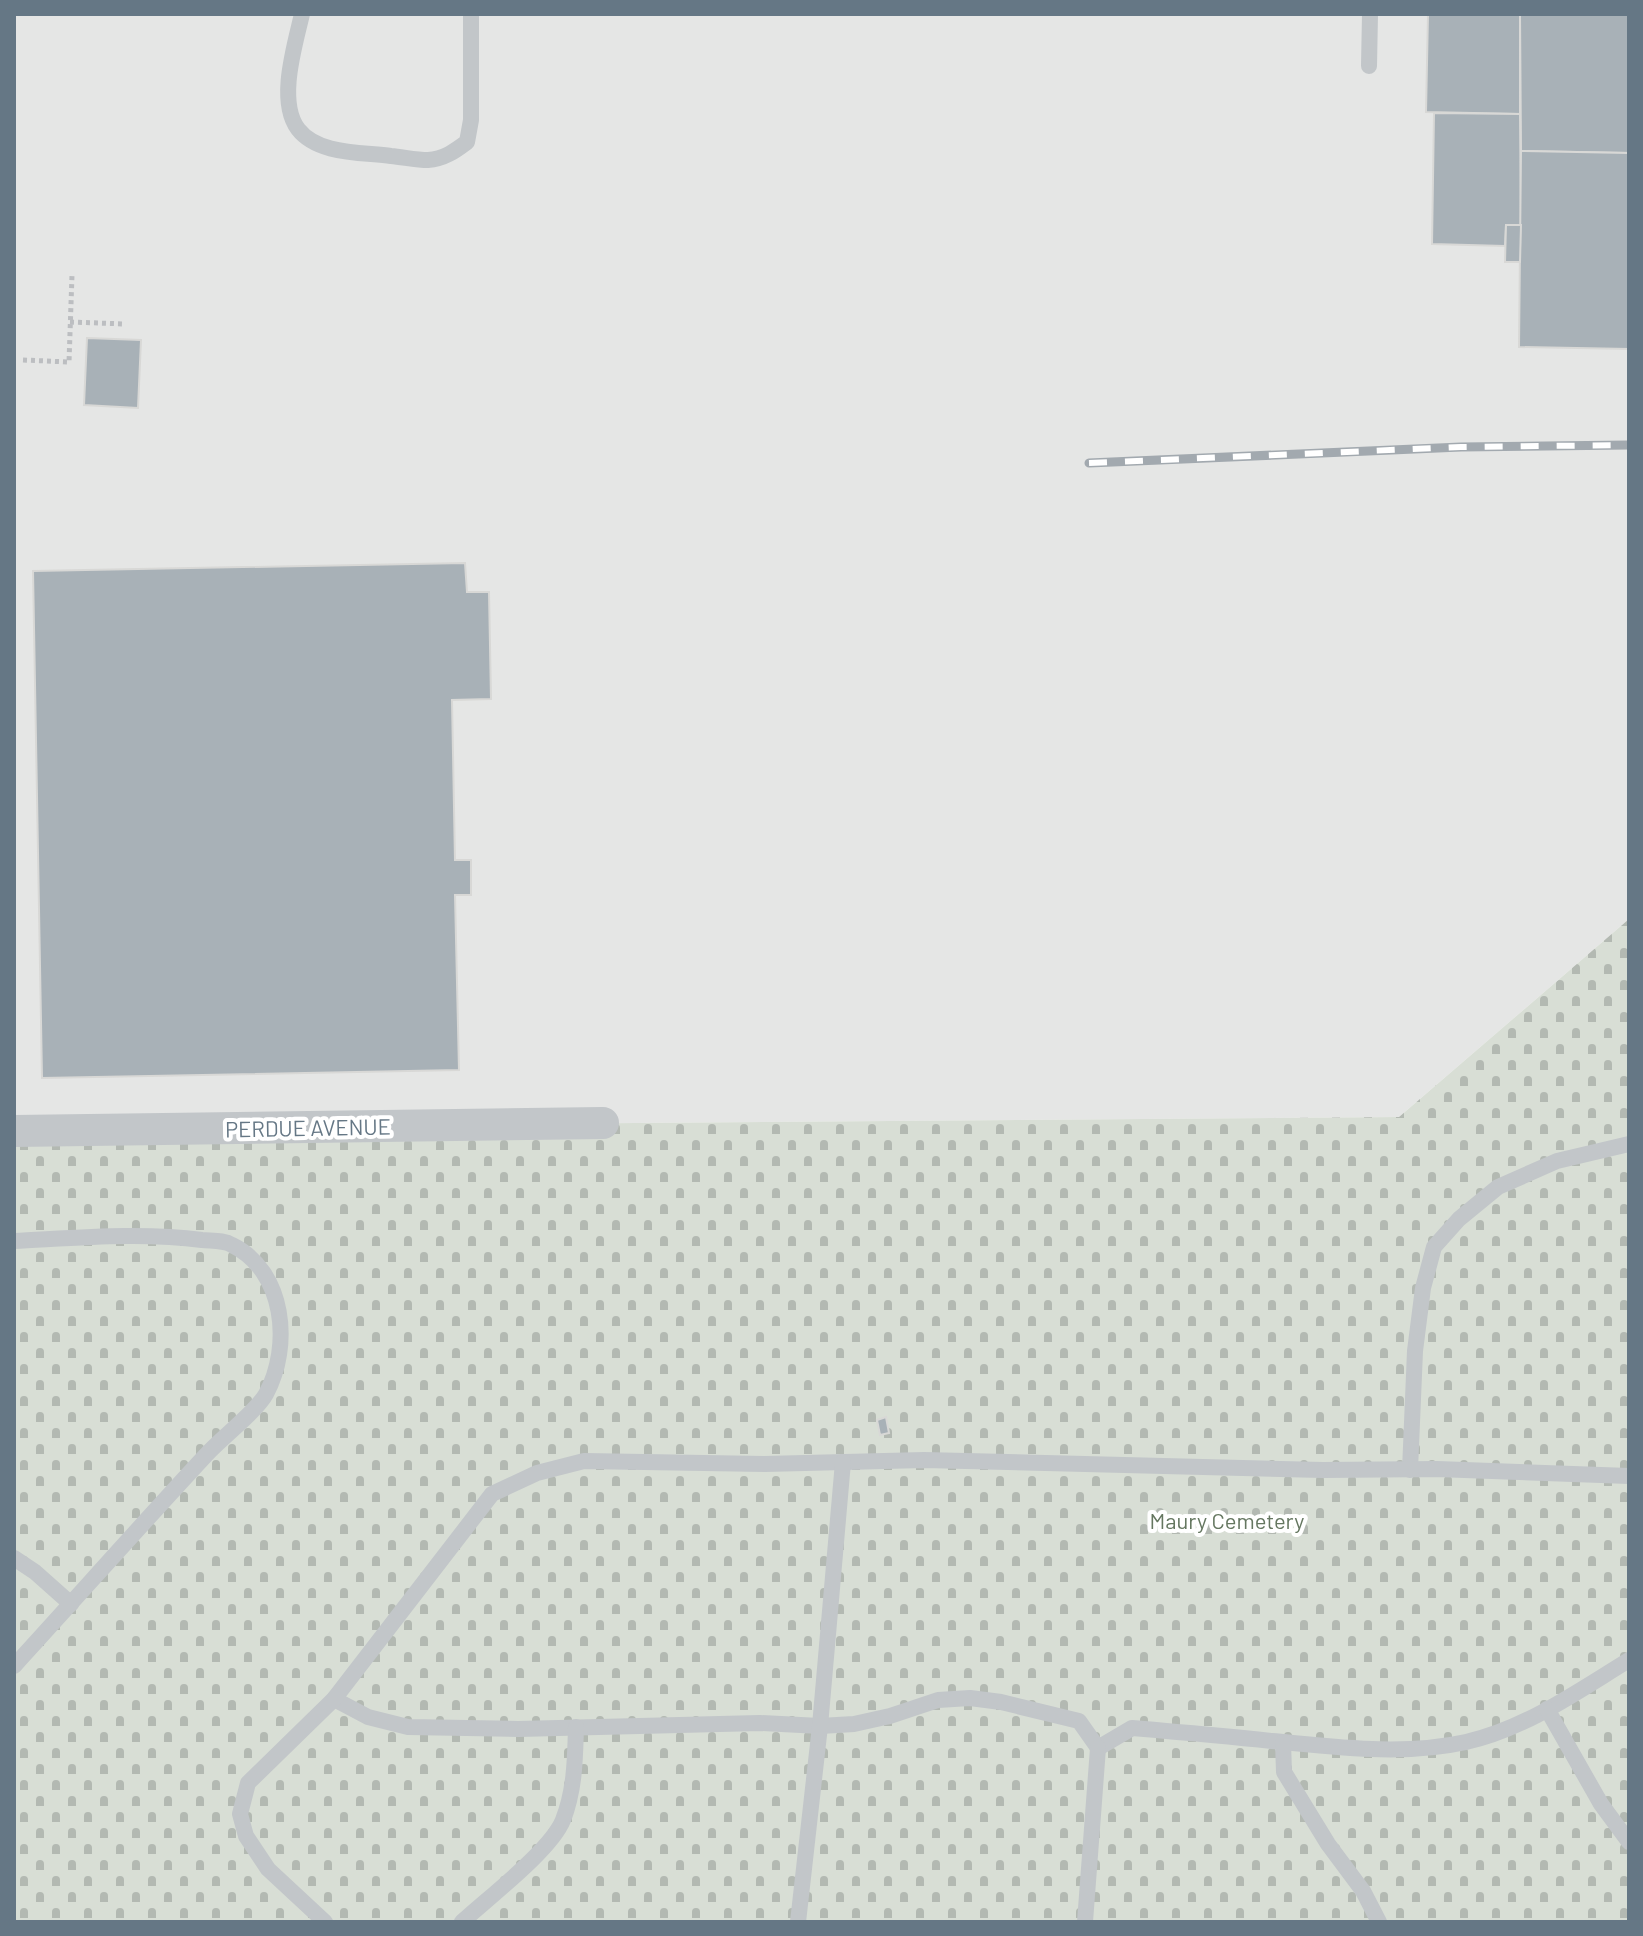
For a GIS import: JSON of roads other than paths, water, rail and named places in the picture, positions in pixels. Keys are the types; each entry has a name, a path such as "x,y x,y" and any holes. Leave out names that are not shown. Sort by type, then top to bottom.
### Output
{"street":[{"name":"PERDUE AVENUE","path":"14,1131 603,1123"}],"lane":[{"path":"302,14 290,70 289,107 298,128 313,142 335,150 429,160 449,155 467,142 471,120 471,14"},
{"path":"1369,66 1370,14"},
{"path":"1410,1470 1415,1351 1423,1288 1434,1247 1459,1219 1498,1187 1557,1161 1629,1144"},
{"path":"14,1241 126,1237 192,1238 230,1243 256,1261 274,1292 281,1329 277,1363 265,1396 209,1451 14,1666"},
{"path":"325,1922 268,1869 246,1836 240,1814 248,1783 334,1699 492,1494 537,1473 584,1461 765,1464 924,1460 1629,1476"},
{"path":"798,1922 820,1726 843,1462"},
{"path":"14,1558 71,1604"},
{"path":"1098,1748 1132,1728 1379,1749 1428,1748 1468,1742 1547,1709 1629,1660"},
{"path":"334,1699 368,1717 408,1727 760,1723 820,1726 854,1724 938,1700 970,1698 1001,1702 1079,1721 1098,1748 1085,1922"},
{"path":"1547,1709 1601,1804 1629,1842"},
{"path":"462,1922 539,1851 562,1823 574,1785 576,1727"},
{"path":"1283,1742 1284,1772 1328,1844 1363,1891 1379,1922"}],"railway":[{"path":"1089,463 1461,447 1629,445"}],"park label":[{"name":"Maury Cemetery","path":"1227,1520"}]}
